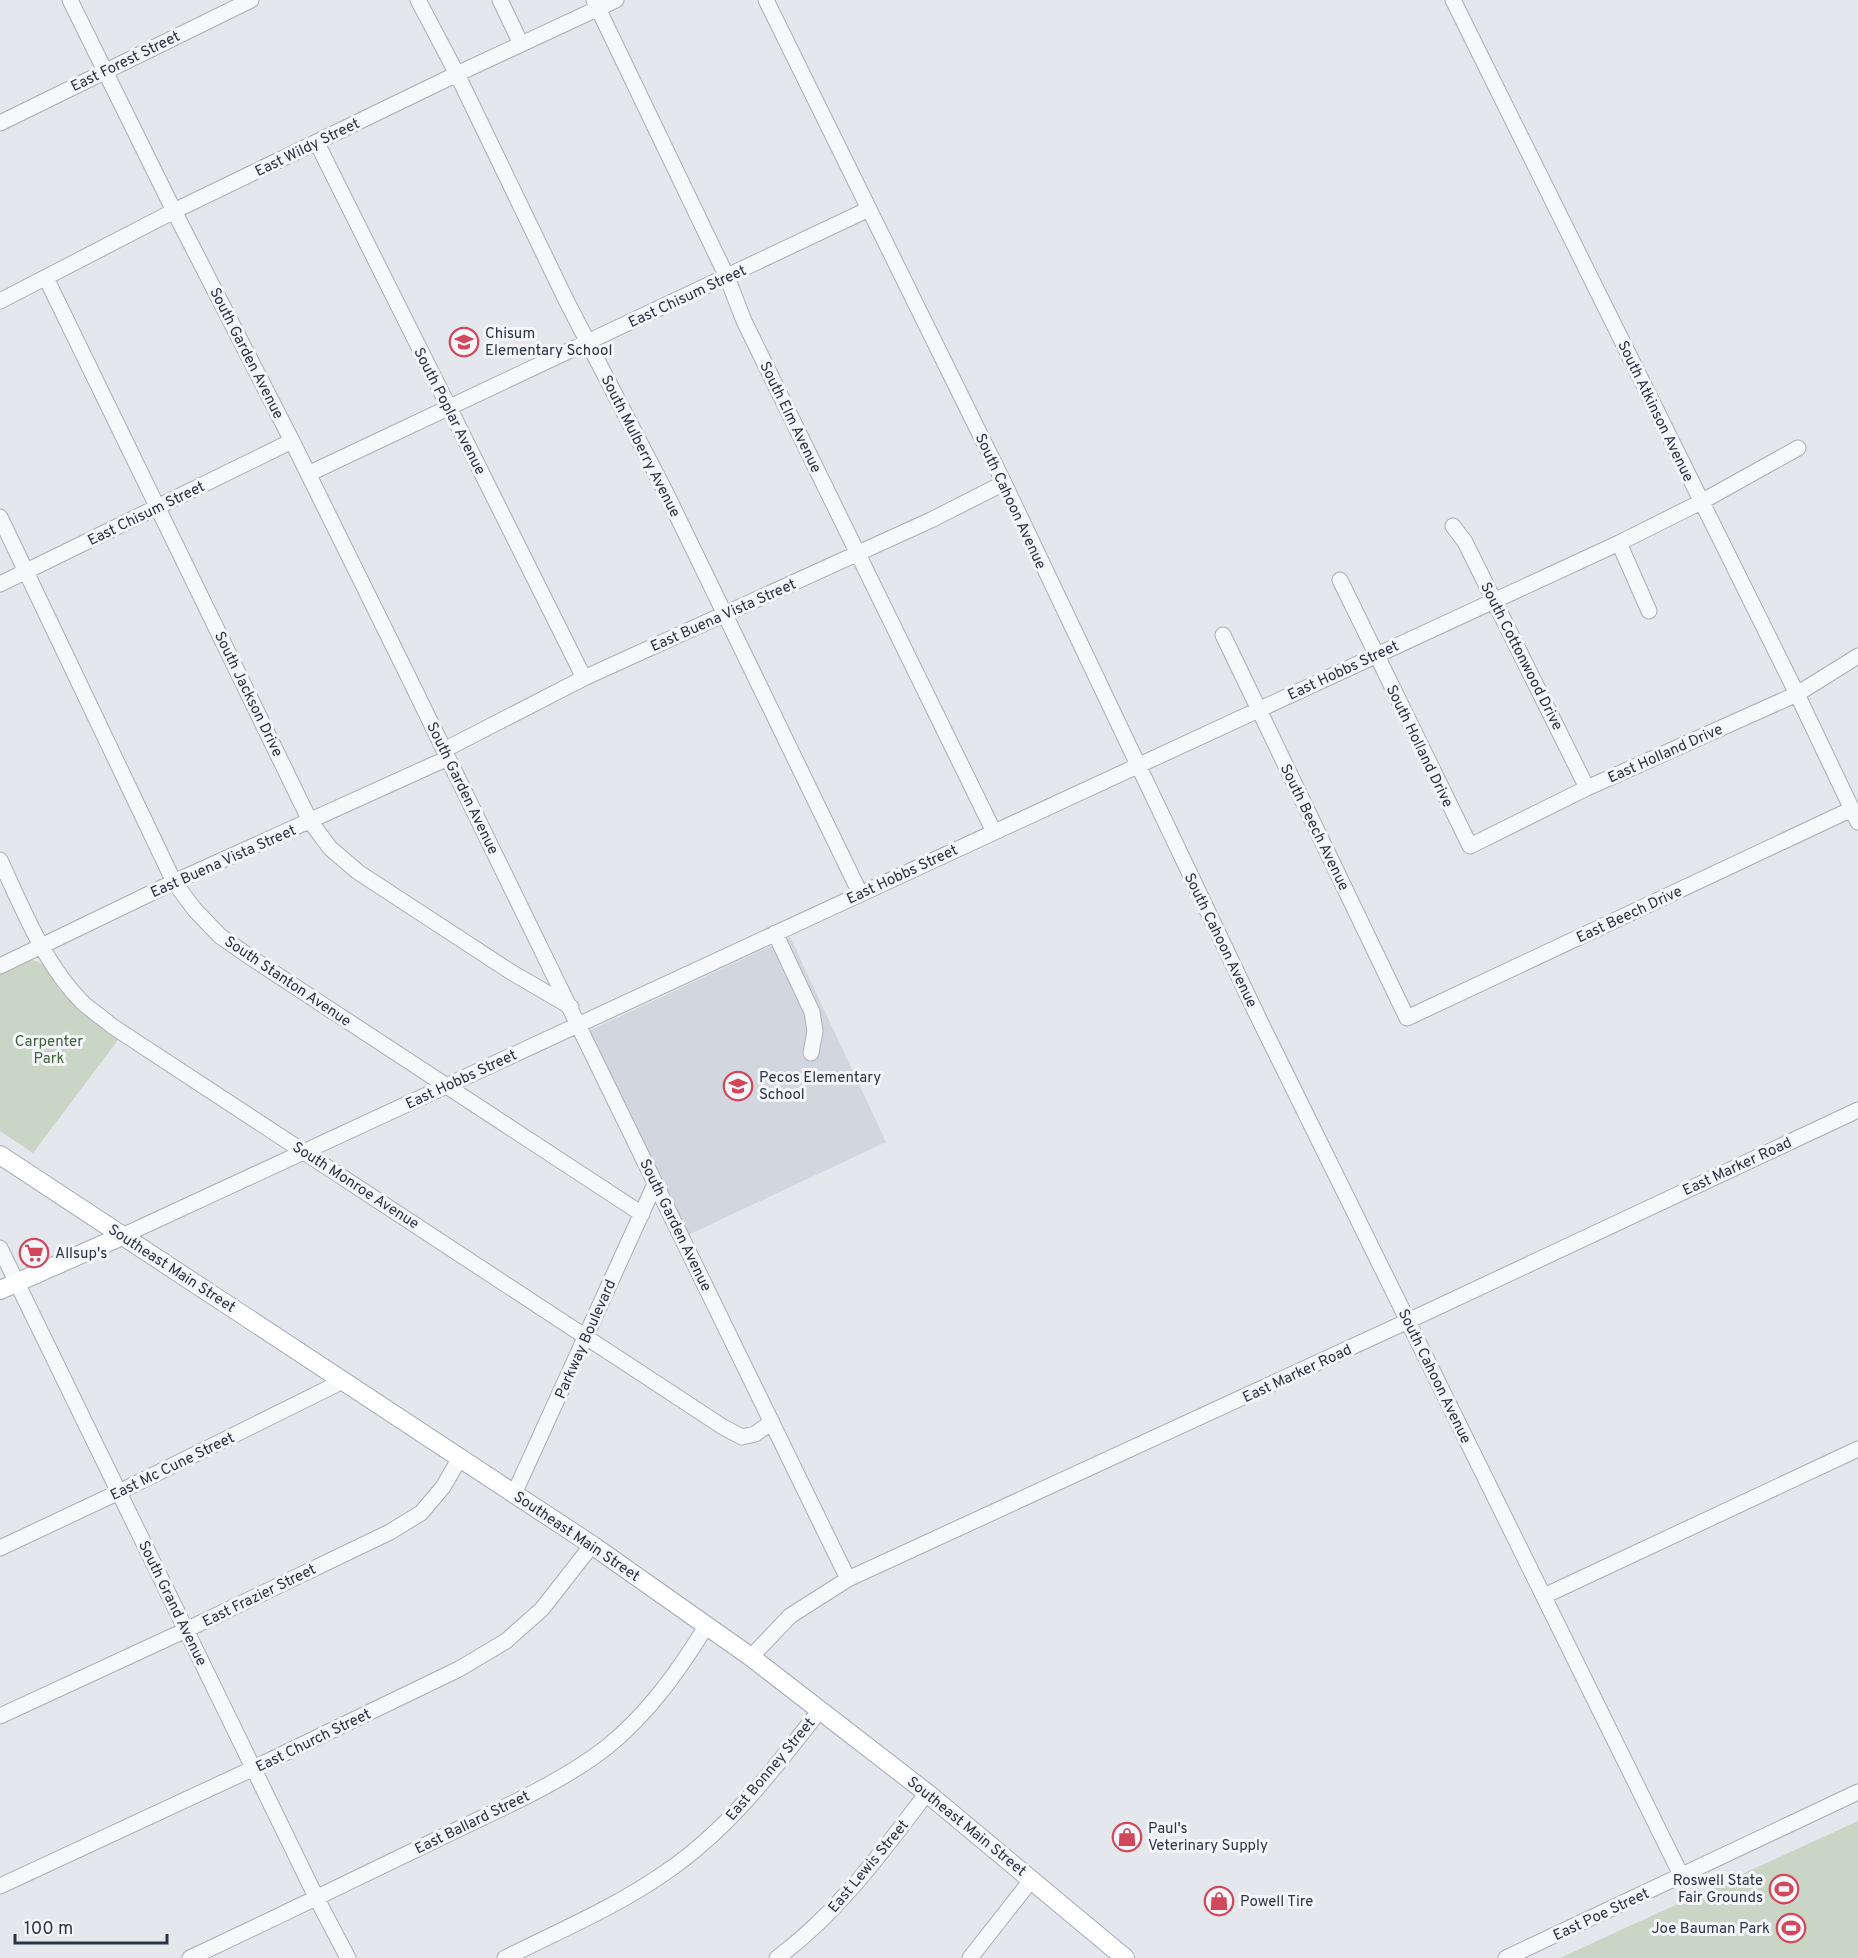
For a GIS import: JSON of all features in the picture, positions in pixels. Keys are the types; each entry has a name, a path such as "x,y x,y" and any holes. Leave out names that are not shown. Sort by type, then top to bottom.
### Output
{"main road":[{"name":"Southeast Main Street","path":"0,1155 592,1545 752,1657 927,1793 1125,1958"},
{"name":"East Hobbs Street","path":"8,1286 122,1236"}],"street":[{"name":"South Garden Avenue","path":"70,0 174,211 292,441 571,1007 848,1579"},
{"name":"East Forest Street","path":"0,123 251,0"},
{"name":"South Mulberry Avenue","path":"418,0 457,74 588,343 726,614 861,893"},
{"path":"500,0 521,44"},
{"name":"East Wildy Street","path":"0,301 174,211 521,44 596,4 616,0"},
{"name":"South Cahoon Avenue","path":"766,0 1004,483 1263,1027 1682,1877"},
{"name":"South Atkinson Avenue","path":"1453,0 1797,693 1855,816"},
{"name":"South Elm Avenue","path":"596,4 727,277 744,321 994,832"},
{"name":"South Poplar Avenue","path":"317,143 584,678"},
{"name":"East Chisum Street","path":"308,474 869,209"},
{"name":"South Jackson Drive","path":"46,278 310,822 330,848 358,872 511,972 571,1007"},
{"name":"East Chisum Street","path":"0,585 292,441"},
{"name":"East Hobbs Street","path":"122,1236 1619,543 1701,502 1798,448"},
{"name":"East Buena Vista Street","path":"0,966 174,882 310,822 446,754 584,678 942,515 1004,483"},
{"name":"South Stanton Avenue","path":"0,517 174,882 195,910 220,936 638,1211"},
{"name":"South Cottonwood Drive","path":"1453,526 1465,542 1587,788"},
{"path":"1619,543 1649,611"},
{"name":"South Holland Drive","path":"1340,580 1470,846"},
{"name":"South Beech Avenue","path":"1223,635 1407,1018"},
{"name":"East Holland Drive","path":"1470,846 1587,788 1797,693 1858,656"},
{"name":"East Beech Drive","path":"1407,1018 1855,816"},
{"name":"South Monroe Avenue","path":"0,860 41,947 61,976 84,1003 128,1036 723,1427 742,1437 755,1434 772,1422"},
{"path":"775,933 812,1012 815,1031 811,1053"},
{"name":"East Marker Road","path":"752,1657 790,1616 848,1579 1408,1321 1858,1110"},
{"name":"Parkway Boulevard","path":"514,1494 538,1446 638,1211 655,1184"},
{"name":"South Grand Avenue","path":"0,1248 8,1286 119,1492 317,1899 348,1958"},
{"name":"East Mc Cune Street","path":"0,1548 343,1381"},
{"path":"1544,1596 1858,1449"},
{"name":"East Frazier Street","path":"0,1716 390,1532 421,1513 443,1487 460,1458"},
{"name":"East Church Street","path":"0,1886 450,1674 506,1641 542,1609 592,1545"},
{"name":"East Ballard Street","path":"190,1958 317,1899 534,1792 589,1759 636,1720 660,1694 682,1665 707,1625"},
{"name":"East Bonney Street","path":"505,1958 627,1898 668,1871 741,1808 820,1710"},
{"name":"East Poe Street","path":"1506,1958 1682,1877 1858,1792"},
{"name":"East Lewis Street","path":"777,1958 807,1934 849,1892 927,1793"},
{"path":"970,1958 1032,1879"}],"shaded area":[{"name":"Pecos Elementary School","path":"790,937 886,1142 686,1236 589,1031"}],"green space":[{"name":"Carpenter Park","path":"33,960 46,968 60,990 73,1004 118,1040 33,1153 0,1131 0,973"},
{"name":"Joe Bauman Park","path":"1858,1821 1858,1958 1560,1958"}],"place":[{"name":"Chisum Elementary School","path":"464,342"},
{"name":"Pecos Elementary School","path":"738,1086"},
{"name":"Allsup's","path":"34,1253"},
{"name":"Paul's Veterinary Supply","path":"1127,1837"},
{"name":"Roswell State Fair Grounds","path":"1784,1889"},
{"name":"Powell Tire","path":"1219,1901"},
{"name":"Joe Bauman Park","path":"1791,1928"}]}
